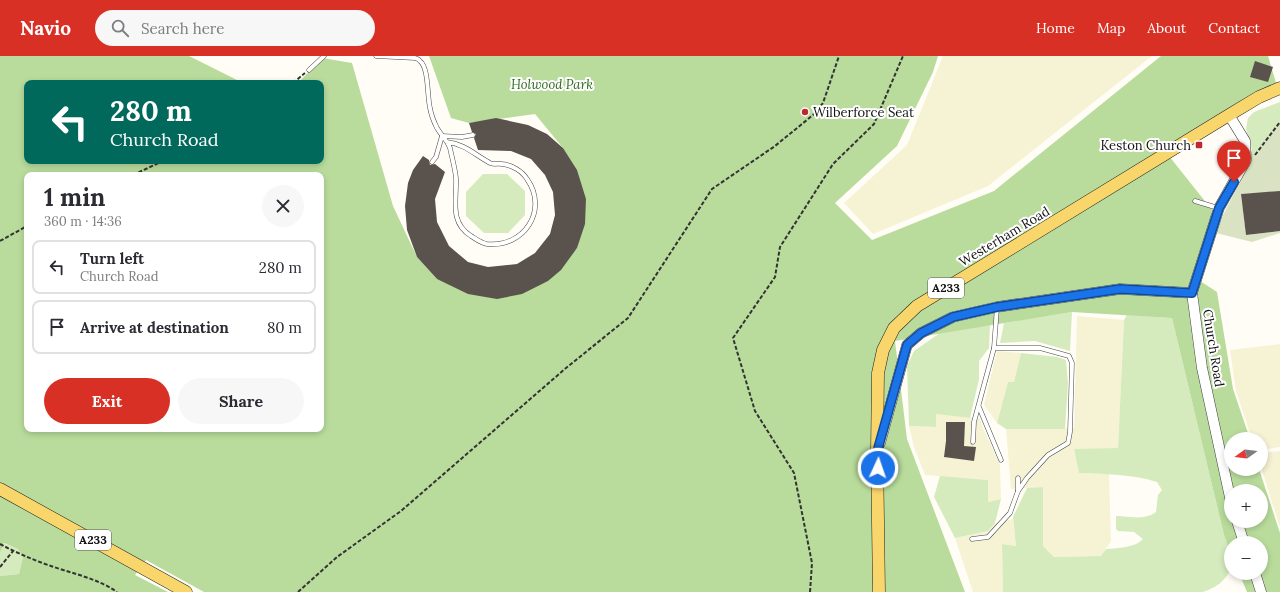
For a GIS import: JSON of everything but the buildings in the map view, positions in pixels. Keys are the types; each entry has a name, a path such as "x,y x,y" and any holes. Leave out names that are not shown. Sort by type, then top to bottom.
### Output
{"main road":[{"name":"Westerham Road","path":"879,592 877,452 878,373 883,350 894,328 917,306 1229,115 1259,97 1280,88"},
{"name":"A233","path":"0,489 186,592"}],"street":[{"name":"Church Road","path":"1227,484 1202,368 1192,293 1219,208 1246,160 1245,141 1229,115"},
{"path":"877,452 907,345 921,333 953,317 997,307 1120,289 1192,293"},
{"path":"1257,580 1261,592"}],"lane":[{"path":"309,70 324,56"},
{"path":"376,56 415,58 421,61 425,68 430,109 436,127 447,142 454,164 456,178 455,213 459,224 467,234 476,240 487,244 512,241 522,234 530,224 535,213 533,190 527,178 511,166 491,164 467,148 457,143 447,142"},
{"path":"442,136 457,137 473,135"},
{"path":"432,162 436,157 442,136"},
{"path":"1195,201 1219,208"},
{"path":"973,442 974,422 994,348 997,307"},
{"path":"972,540 988,537 1010,513 1018,491 1027,478 1048,455 1068,443 1070,432 1072,362 1069,356 1040,348 994,348"},
{"path":"978,406 1001,460"},
{"path":"1018,478 1018,491"}],"path":[{"path":"298,592 337,557 401,511 566,368 628,318 712,189 775,146 813,115 823,102 839,56"},
{"path":"810,592 812,562 794,473 755,411 733,338 775,277 780,247 833,164 874,124 903,56"},
{"path":"297,80 309,70"},
{"path":"1252,158 1280,122"},
{"path":"139,172 157,164"},
{"path":"0,241 24,228"},
{"path":"0,544 47,565 112,588 117,592"},
{"path":"0,568 13,551"}],"shaded area":[{"path":"943,56 1152,56 988,186 873,234 844,203 907,145"},
{"path":"1077,316 1124,320 1118,448 1074,450 1079,473 1109,474 1111,541 1101,556 1054,557 1043,546 1043,487 1011,489 1006,429 1074,428"},
{"path":"1280,344 1280,447 1268,449 1268,432 1250,432 1236,391 1230,350"},
{"path":"997,351 1021,353 1014,383 1008,382 997,423 984,405"},
{"path":"936,414 980,419 1000,465 1001,499 988,502 988,480 925,475 914,447 909,426 936,427"},
{"path":"1280,451 1280,527 1268,489 1268,484 1266,484 1264,476 1268,476 1268,452"},
{"path":"1013,519 1016,546 1002,544 1003,592 973,592 955,538 988,531 995,523"}],"green space":[{"name":"Holwood Park","path":"0,56 189,56 237,80 24,80 24,164 324,164 324,80 301,80 322,58 352,63 393,206 417,257 437,279 508,297 548,281 577,248 586,199 563,148 535,114 469,123 451,118 429,56 938,56 933,72 897,146 835,203 872,240 994,191 1161,56 1268,56 1276,83 1169,156 1212,210 1200,281 1217,292 1233,389 1248,432 1224,432 1224,476 1261,476 1264,484 1224,484 1224,528 1268,528 1268,496 1280,533 1280,592 1247,592 1242,580 1268,580 1268,536 1224,536 1172,318 1072,312 895,341 907,439 965,592 204,592 146,560 135,575 168,592 0,592 0,576 19,574 23,557 18,549 4,543 0,553"},
{"path":"1280,102 1280,122 1248,166 1252,149 1246,129 1248,118 1254,112"},
{"path":"1280,122 1280,191 1256,214 1254,193 1241,194 1246,235 1280,231 1280,233 1252,242 1216,233 1223,215 1248,166"},
{"path":"483,174 507,174 525,191 525,215 508,233 484,233 466,216 466,192"},
{"path":"1072,312 1070,351 1035,341 1000,343 1004,323"},
{"path":"1127,315 1172,318 1224,536 1224,580 1216,586 1203,592 1003,592 1002,544 1016,546 1013,517 1027,488 1043,487 1043,546 1054,557 1101,556 1106,549 1126,547 1136,544 1143,539 1134,532 1118,531 1116,529 1116,516 1142,517 1156,512 1158,495 1162,490 1157,482 1128,476 1079,473 1074,449 1118,448 1124,320"},
{"path":"990,325 989,348 979,361 979,379 970,418 936,414 936,427 909,426 907,366 914,351 940,333"},
{"path":"1021,353 1057,357 1066,360 1068,383 1065,429 1006,429 997,423 1008,382 1014,382"},
{"path":"940,476 988,480 988,502 1001,499 995,523 988,531 955,538 934,497"},
{"path":"3,543 18,549 23,557 19,574 0,576 0,553"}],"place":[{"name":"Wilberforce Seat","path":"805,112"},
{"name":"Keston Church","path":"1199,145"}],"route":[{"path":"878,468 877,452 907,345 921,333 953,317 997,307 1120,289 1192,293 1219,208 1234,182"}]}
